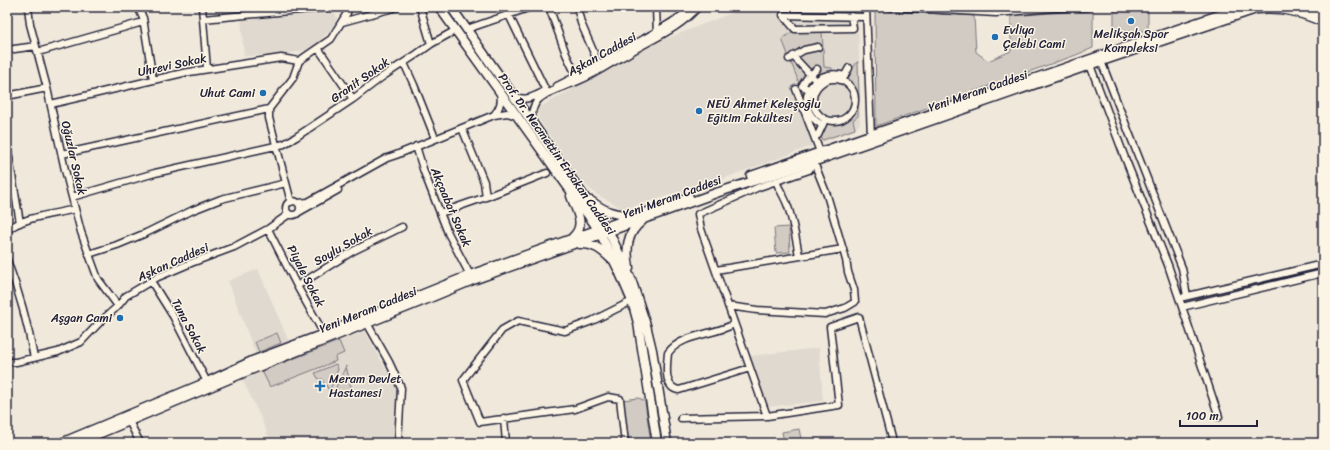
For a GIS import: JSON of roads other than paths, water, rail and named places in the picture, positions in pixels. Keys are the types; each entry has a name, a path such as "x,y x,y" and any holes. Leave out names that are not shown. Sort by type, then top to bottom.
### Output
{"main road":[{"name":"Prof. Dr. Necmettin Erbakan Caddesi","path":"439,7 570,189 603,231 632,301 642,344 657,443"},
{"name":"Prof. Dr. Necmettin Erbakan Caddesi","path":"451,7 584,196 631,279 650,338 667,443"},
{"name":"Yeni Meram Caddesi","path":"812,158 820,152 871,138 1242,7"},
{"path":"1308,7 1323,21"},
{"name":"Yeni Meram Caddesi","path":"61,443 207,382 262,357 324,334 470,275 1258,8 1292,10 1323,21"},
{"path":"570,189 580,221 578,231 571,242 596,247 606,253 615,263"},
{"path":"584,196 603,210 613,214 644,216"},
{"path":"631,279 627,244 633,230 644,216"},
{"name":"Yeni Meram Caddesi","path":"77,443 248,371 571,242"}],"street":[{"name":"Oğuzlar Sokak","path":"28,7 30,24 51,104 75,209 98,279 118,306"},
{"path":"138,7 143,22 153,80"},
{"path":"202,7 207,69"},
{"path":"203,19 277,10 332,7"},
{"path":"291,202 269,118 269,109 292,78 299,61 332,39 347,13 348,7"},
{"path":"342,22 397,7"},
{"path":"420,7 430,44"},
{"path":"505,7 547,92"},
{"path":"467,29 531,7"},
{"path":"549,7 566,54 578,79"},
{"path":"577,7 581,23 600,66"},
{"path":"656,7 657,34"},
{"name":"Aşkan Caddesi","path":"657,34 692,7"},
{"name":"Aşkan Caddesi","path":"514,97 523,100 528,99 578,79 657,34 679,24 692,14 698,7"},
{"path":"866,7 871,138"},
{"path":"891,7 990,10 1087,7"},
{"path":"851,16 853,28 795,29 783,15 851,16 866,17"},
{"path":"7,50 37,49 143,22"},
{"name":"Granit Sokak","path":"72,197 154,173 284,144 353,99 430,44 456,30"},
{"path":"817,83 791,58 804,50 818,47"},
{"path":"318,48 353,99"},
{"name":"Uhrevi Sokak","path":"51,104 183,73 281,58 299,61"},
{"path":"1100,61 1182,268 1187,296"},
{"path":"404,63 435,138"},
{"path":"1090,65 1168,265 1219,417"},
{"path":"844,78 849,68"},
{"path":"812,90 802,86 810,75 817,69"},
{"path":"833,74 844,78 854,94 854,108 851,114 839,122 824,123 816,121 811,109 812,90 817,83 824,81 833,74"},
{"path":"7,96 47,88"},
{"path":"796,89 820,152"},
{"name":"Aşkan Caddesi","path":"534,127 532,116 534,107 540,98 547,92"},
{"path":"494,115 501,104 500,93"},
{"path":"62,154 269,109"},
{"path":"396,155 389,161 299,212 293,215 289,214 286,208 288,203 294,201 298,203 308,202 387,158 494,115 507,113 517,116"},
{"path":"818,135 824,123"},
{"path":"462,128 484,182 486,197"},
{"path":"7,145 10,176 20,223"},
{"name":"Akçaabat Sokak","path":"416,146 424,172 448,233 470,275"},
{"path":"767,416 701,229 698,214 759,187 809,170 812,158"},
{"path":"728,306 757,310 825,314 845,308 855,302 854,290 827,195 812,158"},
{"path":"440,213 547,173"},
{"path":"776,181 787,204 799,256"},
{"path":"89,254 117,245 146,233 193,210 221,199 286,183"},
{"path":"298,203 300,207 299,212"},
{"path":"7,231 20,223 32,219 75,209"},
{"name":"Aşkan Caddesi","path":"7,362 16,362 58,352 81,342 118,306 126,296 151,281 191,263 234,247 268,229 289,214"},
{"name":"Soylu Sokak","path":"297,286 353,250 402,226"},
{"name":"Piyale Sokak","path":"268,229 297,286 324,334"},
{"path":"716,270 843,249"},
{"path":"7,260 20,303 25,312 34,358"},
{"path":"1179,299 1323,264"},
{"path":"1182,308 1323,273"},
{"name":"Tuna Sokak","path":"151,281 173,316 207,382"},
{"path":"625,443 620,399 608,396 575,409 480,422 463,380 502,330 518,321 565,331 592,321 632,301"},
{"path":"681,418 767,416 839,405 830,327 859,317 891,438"},
{"path":"367,324 389,362 401,388 398,443"},
{"path":"734,324 727,328 677,343 670,349 668,353 668,382 670,387 675,390 679,390 750,368"},
{"path":"504,418 506,443"},
{"path":"129,421 140,443"}],"place":[{"name":"Melikşah Spor Kompleksi","path":"1131,21"},
{"name":"Evliya Çelebi Cami","path":"995,37"},
{"name":"Uhut Cami","path":"263,93"},
{"name":"NEÜ Ahmet Keleşoğlu Eğitim Fakültesi","path":"699,111"},
{"name":"Aşgan Cami","path":"120,318"},
{"name":"Meram Devlet Hastanesi","path":"320,386"}]}
